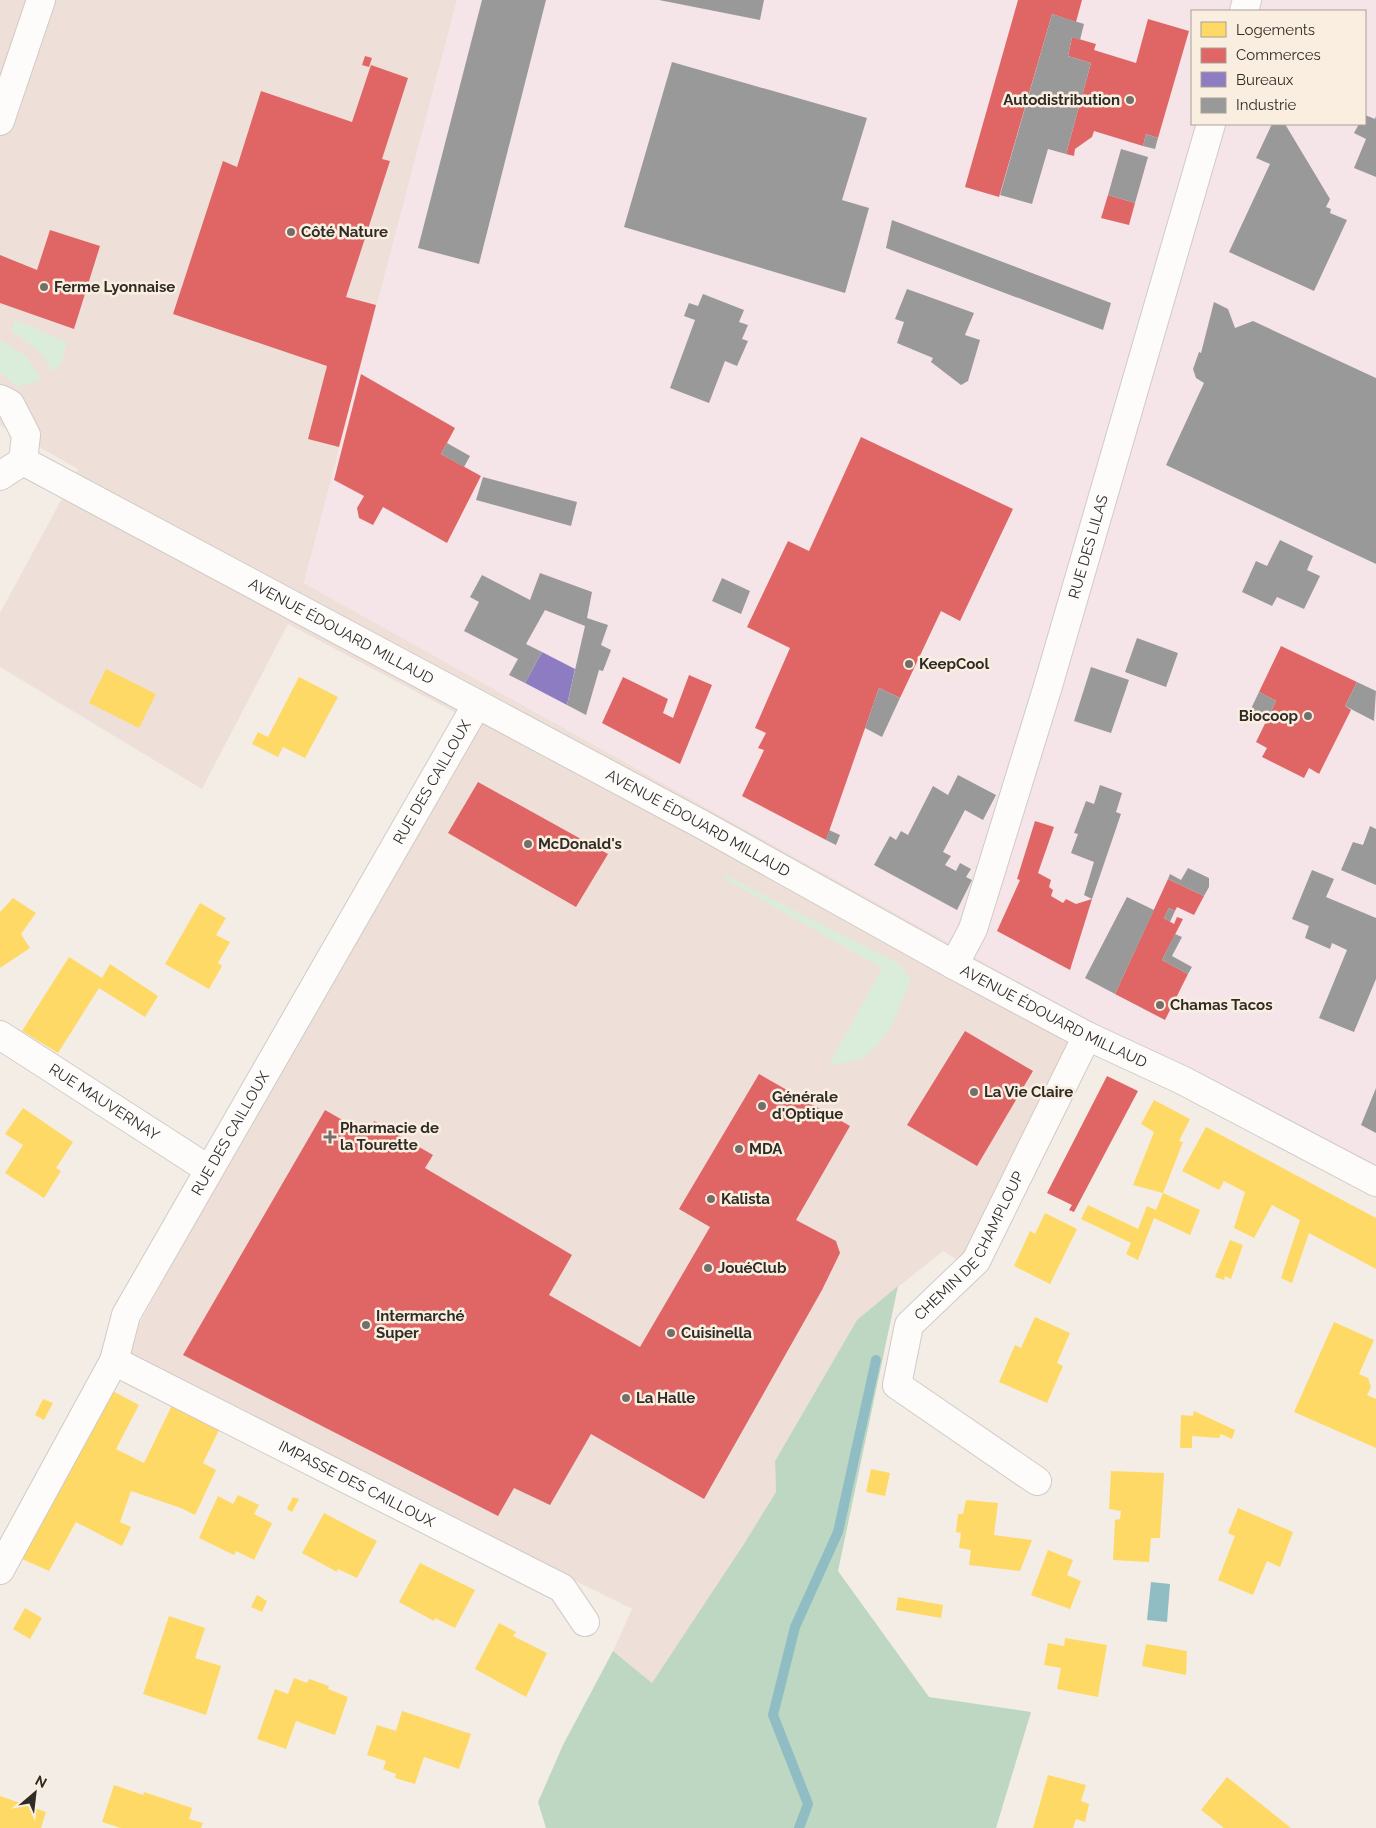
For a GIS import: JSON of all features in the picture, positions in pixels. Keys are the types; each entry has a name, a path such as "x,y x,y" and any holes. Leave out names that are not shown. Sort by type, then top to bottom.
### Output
{"street":[{"path":"0,121 41,0"},
{"name":"RUE DES LILAS","path":"954,965 973,928 1048,686 1211,125"},
{"path":"0,399 10,404 26,435 23,461 0,476"},
{"name":"AVENUE ÉDOUARD MILLAUD","path":"23,461 703,825 954,965 1087,1036 1182,1080 1376,1182"},
{"name":"RUE DES CAILLOUX","path":"0,1570 114,1361 126,1315 208,1169 394,852 477,704"},
{"name":"RUE MAUVERNAY","path":"0,1034 208,1169"},
{"name":"CHEMIN DE CHAMPLOUP","path":"1038,1481 897,1385 909,1325 976,1261 1087,1036"},
{"name":"IMPASSE DES CAILLOUX","path":"114,1361 562,1588 585,1622"}],"shaded area":[{"path":"0,0 457,0 304,583 1087,1020 964,1264 943,1251 857,1320 775,1461 776,1492 745,1544 652,1683 613,1651 632,1609 122,1355 473,722 288,624 202,789 0,667 0,613 78,469 0,425"},
{"path":"457,0 1376,0 1376,1167 1087,1020 304,583"}],"green space":[{"path":"15,320 67,342 61,364 53,372 41,353 11,330"},
{"path":"0,340 26,356 42,380 18,387 0,372"},
{"path":"727,876 898,963 911,980 885,1036 869,1053 859,1059 829,1065 882,968 723,878"},
{"path":"898,1286 838,1571 929,1697 1031,1712 996,1828 546,1828 538,1802 563,1745 613,1651 652,1683 776,1492 775,1461 857,1320"}],"water":[{"path":"1151,1582 1170,1584 1167,1622 1147,1620"}],"building: Logements":[{"path":"106,669 156,694 139,728 89,703"},
{"path":"299,677 338,697 305,758 283,747 278,757 252,744 258,732 268,737"},
{"path":"13,898 36,913 21,934 30,948 0,968 0,912"},
{"path":"200,903 226,918 216,935 230,942 218,963 222,966 209,989 165,964"},
{"path":"69,957 102,978 110,964 158,996 145,1017 99,988 58,1053 22,1031"},
{"path":"1154,1100 1190,1119 1179,1141 1183,1142 1163,1193 1133,1185 1154,1132 1141,1124"},
{"path":"23,1108 73,1142 56,1168 61,1171 44,1198 5,1173 23,1145 5,1134"},
{"path":"1206,1127 1376,1218 1376,1269 1309,1233 1292,1283 1281,1278 1300,1220 1272,1205 1254,1238 1234,1228 1245,1192 1224,1181 1219,1190 1182,1171"},
{"path":"1163,1193 1200,1210 1190,1235 1154,1218 1138,1260 1126,1254 1131,1243 1081,1219 1088,1205 1138,1229 1147,1206 1156,1210"},
{"path":"1045,1213 1077,1229 1050,1284 1014,1266 1030,1231 1035,1234"},
{"path":"1230,1240 1243,1245 1231,1279 1225,1276 1224,1280 1215,1277"},
{"path":"1035,1317 1070,1333 1057,1363 1063,1366 1047,1403 999,1382 1015,1345 1021,1348"},
{"path":"1334,1322 1374,1340 1359,1374 1368,1378 1371,1387 1367,1395 1376,1399 1376,1448 1294,1412"},
{"path":"107,1388 139,1405 116,1449 144,1463 173,1403 221,1426 203,1463 216,1470 195,1515 181,1508 131,1491 120,1522 131,1527 122,1546 76,1522 49,1571 20,1558"},
{"path":"43,1399 53,1403 44,1420 35,1415"},
{"path":"1194,1411 1235,1430 1232,1439 1221,1434 1219,1438 1192,1436 1192,1448 1180,1448 1181,1415 1193,1416"},
{"path":"871,1469 890,1473 885,1496 866,1492"},
{"path":"1111,1471 1164,1473 1160,1538 1151,1538 1149,1562 1113,1560 1115,1520 1120,1519 1121,1511 1109,1509"},
{"path":"238,1495 259,1505 254,1514 272,1523 254,1560 236,1551 234,1555 199,1538 218,1496 233,1504"},
{"path":"293,1497 299,1499 292,1512 287,1509"},
{"path":"966,1500 998,1503 994,1535 1032,1540 1020,1571 969,1565 971,1550 959,1548 961,1533 956,1532 958,1514 963,1514"},
{"path":"1238,1508 1293,1532 1280,1567 1267,1561 1253,1595 1218,1580 1235,1536 1228,1533"},
{"path":"324,1513 377,1541 357,1578 338,1569 337,1572 302,1553"},
{"path":"1048,1550 1073,1560 1067,1575 1081,1581 1070,1609 1031,1595"},
{"path":"420,1563 475,1590 455,1628 435,1618 434,1621 399,1602"},
{"path":"257,1595 267,1601 262,1612 251,1607"},
{"path":"898,1597 943,1605 941,1618 896,1610"},
{"path":"25,1608 42,1618 30,1639 13,1629"},
{"path":"169,1616 205,1628 195,1658 221,1666 206,1715 143,1694"},
{"path":"499,1623 516,1632 513,1636 547,1653 526,1697 475,1669"},
{"path":"1065,1638 1107,1645 1098,1697 1057,1689 1061,1668 1044,1665 1048,1643 1064,1646"},
{"path":"1146,1644 1187,1651 1186,1675 1142,1666"},
{"path":"294,1678 307,1683 309,1679 329,1686 328,1689 348,1697 335,1735 296,1721 286,1749 257,1739 275,1689 288,1694"},
{"path":"402,1711 471,1734 459,1769 424,1757 415,1784 395,1778 396,1774 383,1769 386,1761 367,1755 377,1725 396,1731"},
{"path":"1048,1775 1086,1785 1081,1801 1089,1804 1085,1822 1076,1819 1073,1828 1033,1828"},
{"path":"1227,1777 1291,1828 1224,1828 1201,1810"},
{"path":"114,1785 143,1795 144,1792 192,1808 189,1819 203,1823 201,1828 121,1828 102,1822"},
{"path":"0,1796 46,1812 41,1828 0,1828"}],"building: Commerces":[{"path":"1018,0 1082,0 1076,22 1052,14 999,197 965,187"},
{"path":"1148,19 1189,31 1158,138 1146,134 1143,146 1094,131 1092,137 1075,149 1074,156 1066,154 1091,63 1068,56 1072,37 1096,44 1094,50 1136,63"},
{"path":"365,56 372,58 369,67 362,65"},
{"name":"Côté Nature","path":"371,65 408,78 382,159 390,161 346,297 376,305 339,447 308,439 327,366 173,314 223,161 237,167 261,91 352,122"},
{"path":"1108,195 1135,203 1129,225 1101,218"},
{"name":"Ferme Lyonnaise","path":"50,230 100,246 74,329 0,303 0,255 37,270"},
{"path":"361,374 455,428 441,454 481,476 447,543 383,507 373,525 359,518 357,508 364,496 334,480"},
{"path":"861,437 1013,509 960,621 941,611 900,698 879,688 826,840 742,796 764,750 758,748 766,733 755,728 790,648 747,627 788,541 809,551"},
{"name":"Biocoop","path":"1281,646 1357,682 1345,706 1351,710 1319,774 1309,768 1304,778 1262,757 1267,748 1256,742 1276,701 1259,692"},
{"path":"689,675 712,685 680,764 602,723 623,677 668,699 663,713 673,718"},
{"name":"McDonald's","path":"478,782 608,854 576,907 448,833"},
{"path":"1035,821 1054,827 1038,873 1051,880 1049,887 1053,890 1051,896 1063,903 1066,899 1076,904 1092,899 1070,970 997,931 1020,880 1017,879"},
{"path":"1168,879 1204,896 1194,915 1177,907 1175,911 1169,908 1164,918 1174,924 1177,917 1183,919 1162,960 1188,974 1165,1020 1115,994"},
{"name":"La Vie Claire","path":"965,1031 1033,1071 977,1166 907,1125"},
{"path":"759,1074 850,1126 796,1220 836,1241 840,1253 822,1290 704,1499 591,1434 550,1505 514,1488 498,1516 183,1355 325,1110 367,1134 374,1121 433,1155 425,1168 572,1255 549,1295 640,1347 710,1227 679,1209"},
{"path":"1107,1076 1138,1091 1074,1212 1069,1210 1072,1205 1047,1193"}],"building: Bureaux":[{"path":"542,652 575,669 567,705 525,683"}],"building: Industrie":[{"path":"482,0 546,0 479,264 418,248"},
{"path":"659,0 764,0 760,20"},
{"path":"1052,14 1084,24 1080,40 1072,37 1068,56 1091,63 1066,154 1048,149 1032,204 1000,195"},
{"path":"672,62 867,118 842,200 869,208 845,293 624,227"},
{"path":"1366,115 1375,119 1376,116 1376,177 1354,168 1366,139 1354,133 1358,125 1366,125"},
{"path":"1272,125 1286,125 1330,199 1326,207 1331,209 1330,213 1347,220 1314,291 1229,252 1270,164 1256,158"},
{"path":"1146,134 1158,138 1155,149 1143,146"},
{"path":"1121,149 1148,157 1135,203 1108,195"},
{"path":"892,220 1111,303 1103,330 886,248"},
{"path":"907,289 974,313 965,335 980,340 968,381 961,385 931,362 933,358 897,343 904,322 895,319"},
{"path":"703,294 744,310 739,322 748,325 742,339 748,341 737,366 725,361 709,403 670,388 695,320 684,316 689,303 698,306"},
{"path":"1214,302 1228,309 1235,328 1253,321 1376,378 1376,564 1166,465 1204,383 1196,378 1193,369 1199,352 1201,353"},
{"path":"447,443 470,456 464,467 441,454"},
{"path":"483,477 577,502 571,526 476,500"},
{"path":"1280,540 1313,556 1307,570 1320,576 1304,609 1277,597 1272,606 1242,592 1256,561 1267,566"},
{"path":"540,573 592,592 587,618 608,625 601,645 611,650 603,671 599,670 586,715 567,705 585,626 545,610 526,644 542,652 525,683 509,675 518,659 464,631 479,602 470,597 482,575 530,600"},
{"path":"722,578 750,591 741,614 712,601"},
{"path":"1137,638 1178,653 1166,687 1125,672"},
{"path":"1091,667 1129,680 1111,733 1074,721"},
{"path":"1357,682 1376,691 1374,721 1345,706"},
{"path":"879,688 900,698 882,737 865,728"},
{"path":"1259,692 1276,701 1265,723 1248,715"},
{"path":"958,775 996,795 983,820 965,810 943,852 951,856 945,865 956,871 960,863 971,869 966,877 972,880 957,910 874,865 890,836 896,840 901,831 908,835 933,786 948,795"},
{"path":"1100,785 1122,793 1116,812 1121,814 1092,899 1084,895 1094,862 1071,853 1078,834 1074,833 1086,801 1094,804"},
{"path":"1370,826 1376,829 1376,885 1341,870 1353,842 1363,845"},
{"path":"829,830 840,835 836,845 826,840"},
{"path":"1188,868 1209,878 1209,887 1204,896 1168,879 1170,874 1181,880"},
{"path":"1312,870 1334,879 1326,897 1376,918 1376,979 1354,1032 1319,1018 1347,950 1332,943 1330,949 1305,938 1309,926 1292,919"},
{"path":"1127,897 1154,910 1115,994 1085,978"},
{"path":"1169,908 1175,911 1170,922 1164,918"},
{"path":"1175,934 1182,937 1172,956 1192,967 1188,974 1162,960"},
{"path":"1376,1088 1376,1133 1361,1125"}],"waterway":[{"path":"799,1828 808,1804 773,1715 795,1627 838,1532 876,1360"}],"place":[{"name":"Autodistribution","path":"1130,100"},
{"name":"Côté Nature","path":"291,232"},
{"name":"Ferme Lyonnaise","path":"44,287"},
{"name":"KeepCool","path":"909,664"},
{"name":"Biocoop","path":"1308,716"},
{"name":"McDonald's","path":"528,844"},
{"name":"Chamas Tacos","path":"1160,1005"},
{"name":"La Vie Claire","path":"974,1092"},
{"name":"Générale d'Optique","path":"762,1106"},
{"name":"Pharmacie de la Tourette","path":"330,1137"},
{"name":"MDA","path":"739,1149"},
{"name":"Kalista","path":"711,1199"},
{"name":"JouéClub","path":"708,1268"},
{"name":"Intermarché Super","path":"366,1325"},
{"name":"Cuisinella","path":"671,1333"},
{"name":"La Halle","path":"626,1398"}]}
